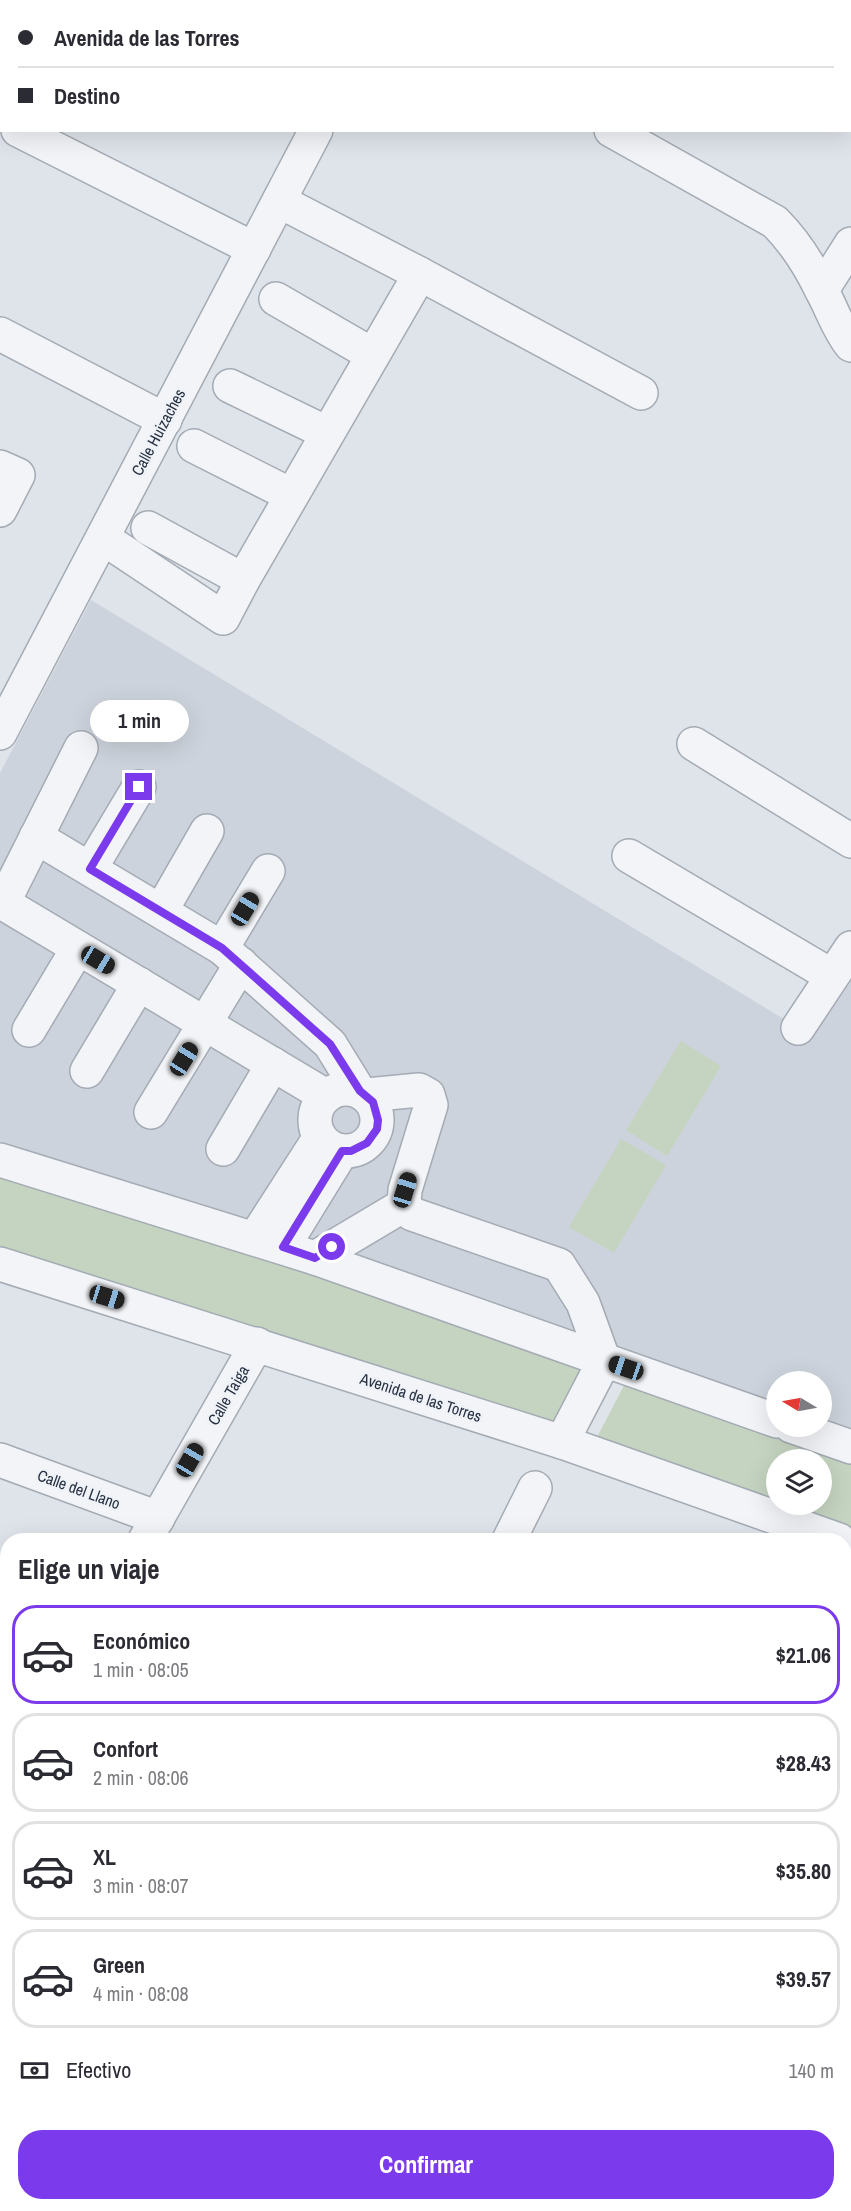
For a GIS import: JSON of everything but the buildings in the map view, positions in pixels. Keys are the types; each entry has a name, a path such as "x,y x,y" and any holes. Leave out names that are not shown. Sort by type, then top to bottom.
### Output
{"street":[{"path":"22,132 254,249"},
{"name":"Calle Huizaches","path":"0,733 315,132"},
{"path":"631,135 775,222 790,237 822,290 844,337 851,345"},
{"path":"279,201 641,393"},
{"path":"822,290 851,244"},
{"path":"103,538 222,618 420,274"},
{"path":"276,299 373,355"},
{"path":"0,334 165,420"},
{"path":"231,386 327,433"},
{"path":"194,446 291,495"},
{"path":"0,467 18,475 0,510"},
{"path":"148,528 243,580"},
{"path":"694,744 851,841"},
{"path":"81,748 2,906 78,948 326,1096"},
{"path":"90,869 139,787"},
{"path":"161,911 207,831"},
{"path":"36,837 161,911 231,956 330,1044 363,1093 376,1111 377,1129 373,1137 360,1149 351,1151 331,1144 316,1129 316,1111 326,1096 342,1088 363,1093 419,1090 428,1095 431,1105 405,1190 404,1205 412,1214 559,1265 583,1303 604,1361 562,1442"},
{"path":"629,856 832,976"},
{"path":"151,1112 206,1024 231,956 268,871"},
{"path":"29,1030 78,948"},
{"path":"798,1028 851,948"},
{"path":"87,1071 139,984"},
{"path":"223,1149 273,1064"},
{"path":"269,1243 331,1144"},
{"path":"0,1160 315,1258 766,1417"},
{"path":"315,1258 404,1205"},
{"name":"Avenida de las Torres","path":"0,1264 562,1442 818,1533"},
{"name":"Calle Taiga","path":"151,1529 257,1344"},
{"path":"821,1437 851,1448"},
{"name":"Calle del Llano","path":"0,1460 151,1529"},
{"path":"512,1533 535,1488"}],"shaded area":[{"path":"91,600 797,1027 851,948 851,1429 832,1422 832,1371 766,1371 766,1400 0,1141 0,773"}],"green space":[{"path":"681,1041 721,1066 667,1156 626,1130"},
{"path":"621,1139 666,1165 614,1253 569,1227"},
{"path":"0,1169 595,1367 565,1434 0,1251"},
{"path":"630,1374 766,1424 766,1437 802,1437 851,1455 851,1532 802,1515 832,1515 832,1449 766,1449 766,1503 594,1443"}],"route":[{"path":"139,787 90,869 222,948 330,1044 360,1091 373,1102 378,1120 373,1137 360,1149 342,1151 283,1247 315,1258 332,1247"}]}
